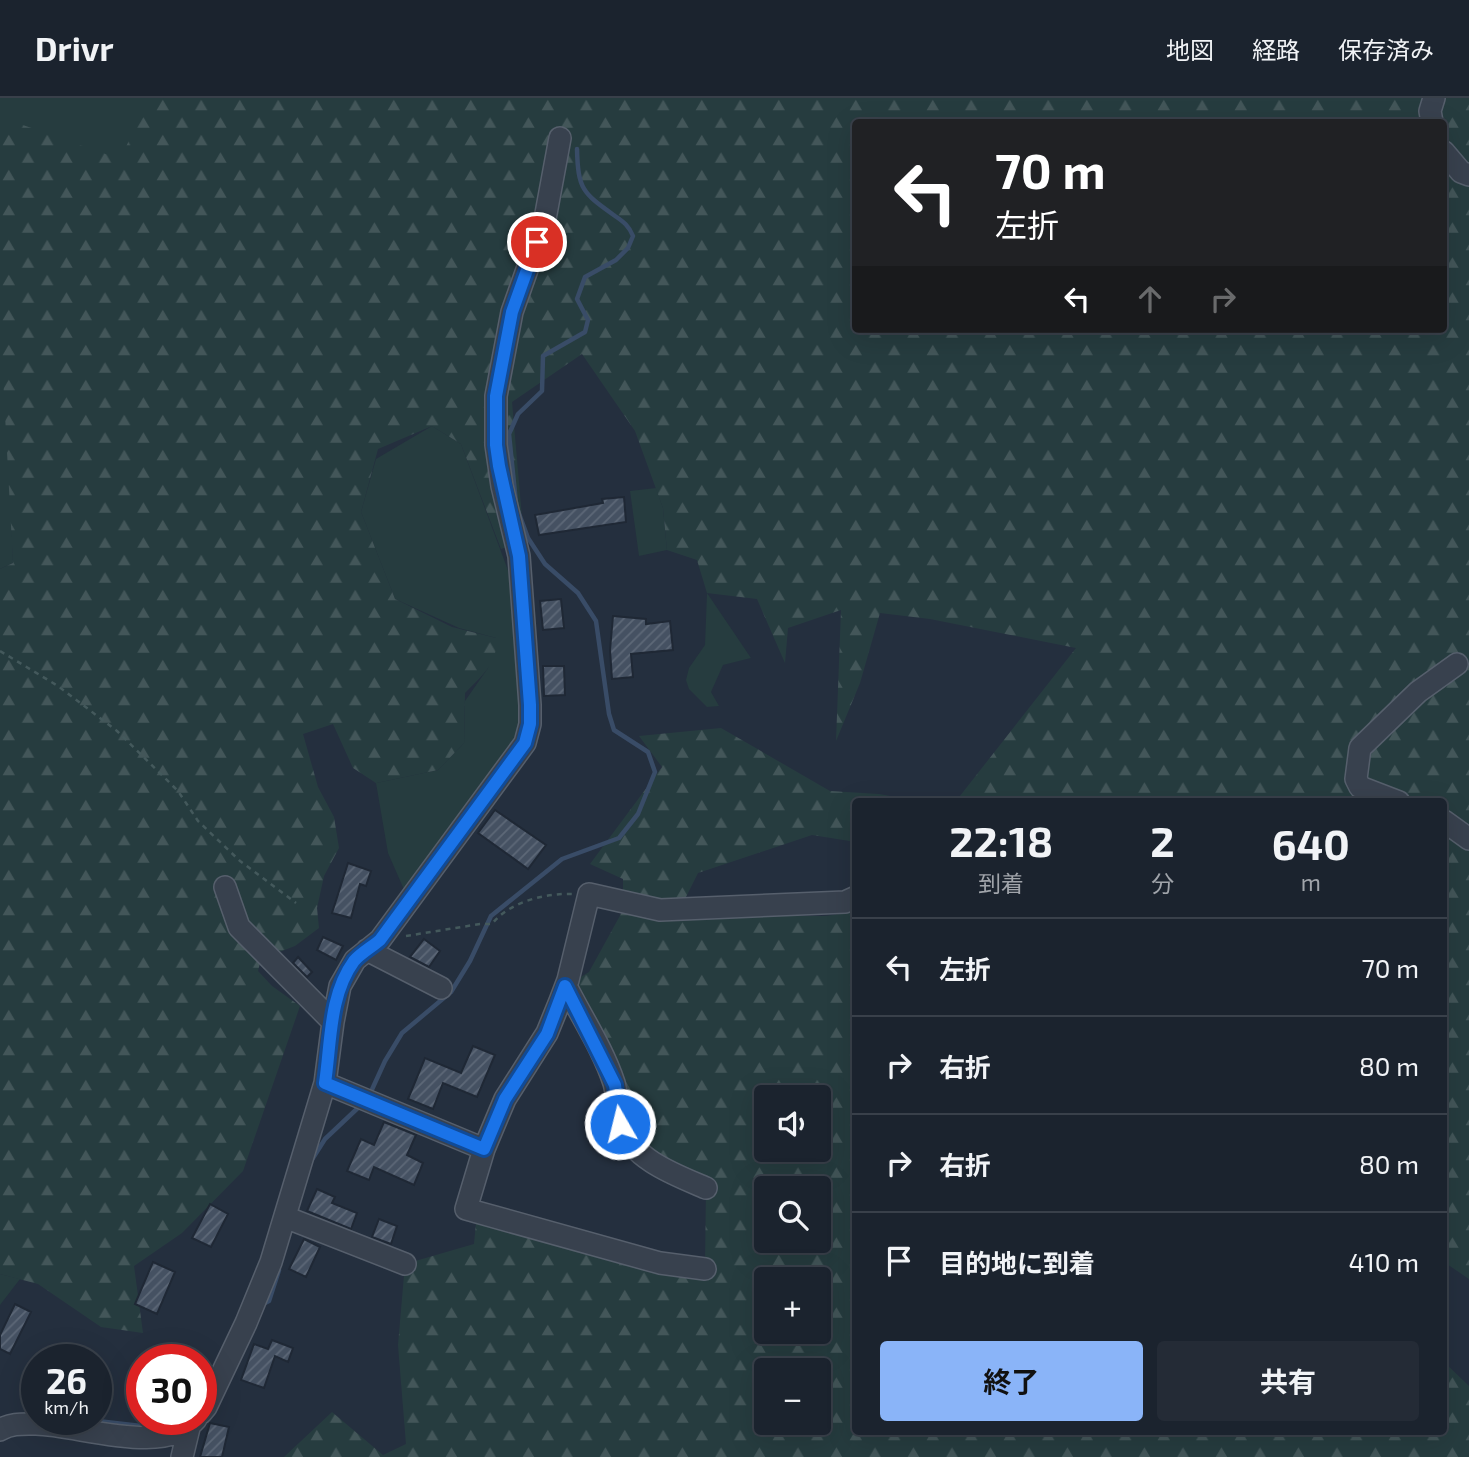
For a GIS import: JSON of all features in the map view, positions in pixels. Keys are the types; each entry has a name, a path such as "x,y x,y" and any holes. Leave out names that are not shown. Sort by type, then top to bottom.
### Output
{"street":[{"path":"1432,119 1430,111 1434,98"},
{"path":"217,1384 271,1262 285,1217 325,1083 340,986 355,960 374,945 525,743 530,724 519,556 502,486 496,445 496,396 512,312 545,219 560,138"},
{"path":"1447,156 1461,172 1469,175"},
{"path":"1389,798 1360,786 1356,779 1360,748 1418,692 1457,664"},
{"path":"1447,823 1469,839"},
{"path":"225,887 239,927 333,1022"},
{"path":"705,1269 660,1263 466,1209 484,1149 505,1099 547,1034 565,986 589,894 660,910 845,902 852,899"},
{"path":"374,945 441,988"},
{"path":"565,986 615,1085 620,1124 627,1140 668,1171 706,1188"},
{"path":"325,1083 484,1149"},
{"path":"285,1217 405,1264"},
{"path":"0,1430 15,1424 49,1424 149,1439 170,1435"},
{"path":"181,1457 190,1435"}],"path":[{"path":"0,651 58,687 117,731 178,791 198,821 240,861 296,903"},
{"path":"374,945 480,924 492,924 506,911 540,896 589,894"}],"green space":[{"path":"0,98 164,98 122,164 0,123"},
{"path":"164,98 1469,98 1469,1279 1447,1264 1447,798 958,798 1076,648 930,619 880,613 860,683 836,741 841,610 788,628 785,663 757,599 707,593 697,560 667,550 663,508 635,431 582,354 512,402 524,541 501,549 461,444 432,426 378,449 361,512 395,599 452,627 496,638 495,655 483,675 465,693 464,743 438,770 376,783 353,768 333,724 303,734 318,787 334,817 339,848 324,876 317,908 319,928 295,946 261,959 258,971 272,986 300,1006 243,1171 182,1233 134,1266 143,1333 101,1327 38,1284 0,1274 0,569 13,563 0,322 0,117 120,159 143,112"},
{"path":"0,226 13,563 0,569"},
{"path":"432,426 461,444 512,581 530,724 409,901 388,853 376,783 438,770 464,743 465,701 488,668 496,638 459,628 395,599 361,512 376,459"},
{"path":"656,488 663,508 667,550 639,556 630,491"},
{"path":"707,593 751,658 723,665 711,692 719,706 707,707 689,689 686,680 689,668 705,645"},
{"path":"721,728 830,791 901,798 852,798 852,841 812,835 698,873 686,897 657,901 623,896 623,879 590,864 662,767 639,736"},
{"path":"622,912 660,916 825,916 852,913 852,1435 1447,1435 1447,1365 1469,1386 1469,1457 284,1457 332,1412 383,1455 406,1444 398,1345 405,1264 474,1244 477,1212 705,1268 706,1188 639,1151 566,986 589,972"},
{"path":"0,1274 20,1279 0,1305"}],"building":[{"path":"624,497 626,522 539,535 535,515 603,503 602,499"},
{"path":"561,599 564,628 543,630 540,601"},
{"path":"613,616 646,619 646,624 670,621 673,650 631,654 633,677 612,679 610,650"},
{"path":"543,666 564,666 565,695 544,696"},
{"path":"495,810 546,845 528,869 478,833"},
{"path":"348,863 371,871 366,886 360,884 351,918 332,913"},
{"path":"323,937 343,946 336,960 317,950"},
{"path":"424,939 440,951 429,967 410,957"},
{"path":"298,957 312,972 307,977 293,963"},
{"path":"473,1046 495,1055 477,1097 443,1083 433,1109 408,1099 425,1058 461,1073"},
{"path":"384,1122 416,1135 407,1155 423,1163 414,1185 374,1167 369,1180 347,1171 361,1139 374,1145"},
{"path":"317,1189 335,1197 332,1203 357,1213 351,1229 307,1211"},
{"path":"210,1204 228,1214 211,1247 192,1238"},
{"path":"379,1219 397,1226 391,1244 372,1237"},
{"path":"304,1239 320,1247 306,1277 289,1269"},
{"path":"153,1262 175,1272 157,1314 135,1304"},
{"path":"15,1304 31,1312 10,1354 0,1349 0,1335"},
{"path":"272,1340 293,1348 288,1362 275,1356 264,1388 241,1380 254,1344 268,1349"},
{"path":"217,1424 229,1427 222,1457 200,1457 206,1435 217,1435"}],"waterway":[{"path":"516,503 509,434 518,414 542,391 543,356 585,332 588,320 577,299 585,277 616,260 628,248 633,236 626,225 584,189 579,174 577,149"},
{"path":"369,1096 402,1033 451,992 470,961 491,916 562,859 619,838 638,814 655,772 648,752 614,730 609,714 596,621 578,593 545,564 528,538 518,511"},
{"path":"313,1158 325,1139 361,1105"},
{"path":"263,1304 269,1301 279,1270"},
{"path":"112,1423 126,1424"}],"route":[{"path":"537,242 512,312 496,396 499,466 519,556 530,724 525,743 380,940 355,960 340,986 325,1083 484,1149 505,1099 547,1034 565,986 615,1085 620,1124"}]}
